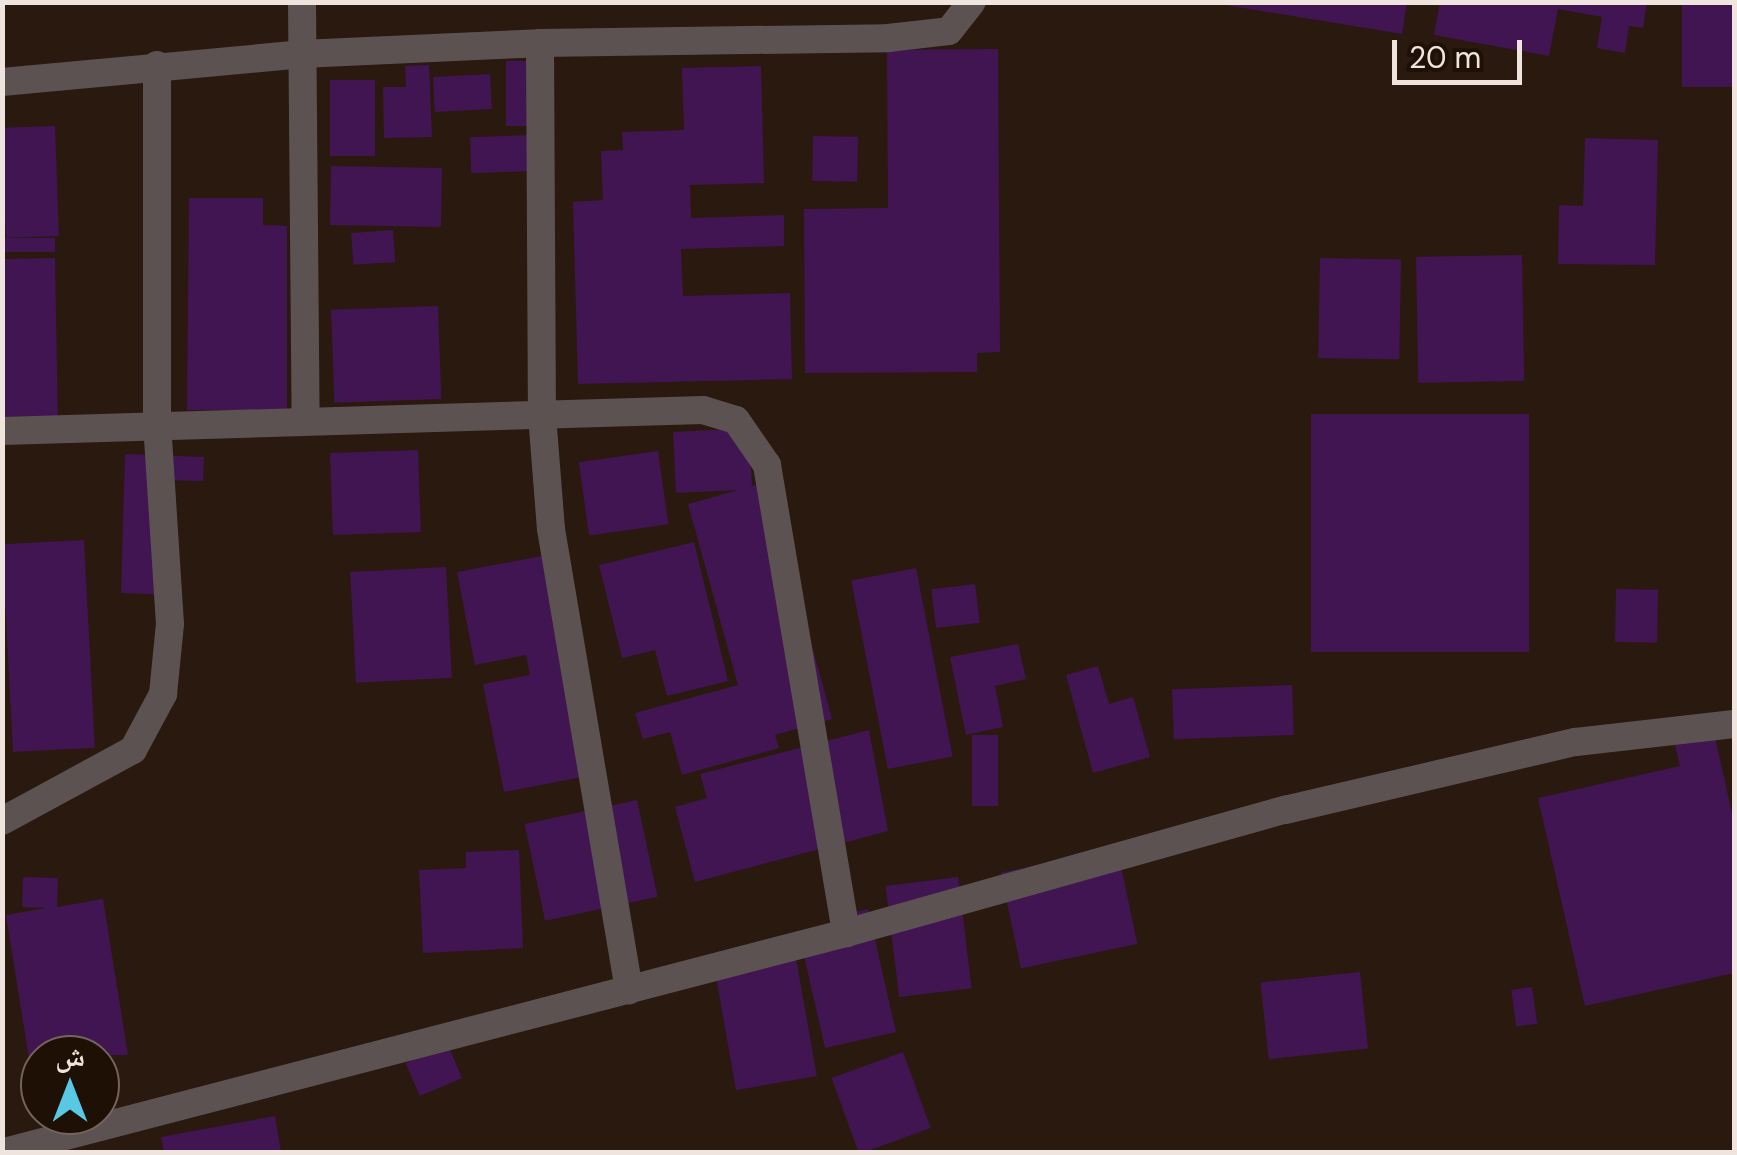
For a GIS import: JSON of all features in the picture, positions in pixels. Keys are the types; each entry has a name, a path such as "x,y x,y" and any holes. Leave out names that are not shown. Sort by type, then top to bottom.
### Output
{"street":[{"path":"302,2 306,420"},
{"path":"2,82 301,54 540,43 888,38 949,31 972,2"},
{"path":"540,43 542,416 565,632 629,990"},
{"path":"2,821 86,781 133,750 163,694 170,624 157,422 157,65"},
{"path":"2,431 157,422 715,410 753,436 768,465 846,933"},
{"path":"4,1152 846,933 1284,810 1576,742 1734,724"}],"building":[{"path":"1207,2 1407,2 1402,34"},
{"path":"1440,2 1647,2 1643,28 1629,26 1625,53 1597,48 1602,17 1558,9 1549,56 1434,35"},
{"path":"1682,2 1734,2 1734,87 1682,87"},
{"path":"998,49 1000,352 977,353 977,372 805,373 804,209 888,208 887,50"},
{"path":"506,61 543,61 543,126 506,126"},
{"path":"429,65 432,137 384,138 383,87 406,87 405,66"},
{"path":"761,66 764,183 690,185 691,218 784,215 784,246 681,249 683,296 790,293 792,379 578,384 573,202 603,200 601,151 623,150 622,132 684,130 682,68"},
{"path":"490,74 492,109 435,112 433,77"},
{"path":"330,80 375,80 375,156 330,156"},
{"path":"55,126 59,236 6,238 2,128"},
{"path":"533,135 534,171 471,173 470,137"},
{"path":"813,136 858,137 857,182 812,181"},
{"path":"1585,138 1658,140 1655,265 1558,264 1559,205 1583,206"},
{"path":"331,166 442,168 441,227 330,225"},
{"path":"189,198 263,198 263,225 287,226 287,410 187,410"},
{"path":"393,230 395,262 353,265 351,233"},
{"path":"2,238 55,238 55,252 2,252"},
{"path":"1522,255 1524,381 1418,383 1416,257"},
{"path":"55,258 58,416 5,417 2,259"},
{"path":"1320,258 1401,259 1399,359 1318,358"},
{"path":"438,306 441,399 334,403 331,310"},
{"path":"1311,414 1529,414 1529,652 1311,652"},
{"path":"749,428 752,486 767,482 832,719 775,735 779,748 682,775 670,732 643,739 635,713 738,685 688,504 738,490 676,493 673,432"},
{"path":"418,450 421,532 333,535 330,453"},
{"path":"658,451 668,524 589,535 579,462"},
{"path":"125,454 204,457 203,481 162,480 169,595 121,593"},
{"path":"84,540 95,748 13,752 2,544"},
{"path":"694,542 728,681 667,696 655,650 622,658 599,565"},
{"path":"542,556 582,777 504,792 483,684 530,675 526,655 475,665 457,572"},
{"path":"446,567 452,678 356,683 350,572"},
{"path":"916,568 953,756 888,769 851,581"},
{"path":"975,584 980,623 936,628 931,589"},
{"path":"1616,589 1658,590 1657,643 1615,642"},
{"path":"1018,644 1026,679 995,686 1003,727 966,735 950,657"},
{"path":"1098,666 1109,704 1133,697 1150,757 1093,773 1066,675"},
{"path":"1292,685 1294,735 1174,739 1172,689"},
{"path":"1712,724 1734,822 1734,973 1585,1006 1538,798 1680,766 1672,733"},
{"path":"869,730 888,831 695,882 675,807 707,798 700,774"},
{"path":"972,735 998,735 998,806 972,806"},
{"path":"637,800 658,897 545,921 525,824"},
{"path":"1117,848 1137,944 1021,969 1001,873"},
{"path":"519,850 523,948 423,953 419,870 466,868 466,852"},
{"path":"23,877 58,878 57,907 103,899 128,1055 120,1055 120,1035 25,1035 6,915 46,908 22,907"},
{"path":"958,877 972,988 899,997 886,886"},
{"path":"868,909 896,1032 825,1048 802,947 837,938 832,917"},
{"path":"793,941 817,1076 736,1090 712,955"},
{"path":"1360,972 1368,1049 1269,1059 1261,982"},
{"path":"1532,987 1537,1024 1516,1027 1511,990"},
{"path":"448,1045 462,1078 420,1096 406,1063"},
{"path":"903,1052 931,1128 859,1152 832,1078"},
{"path":"275,1116 281,1152 164,1152 161,1137"}]}
